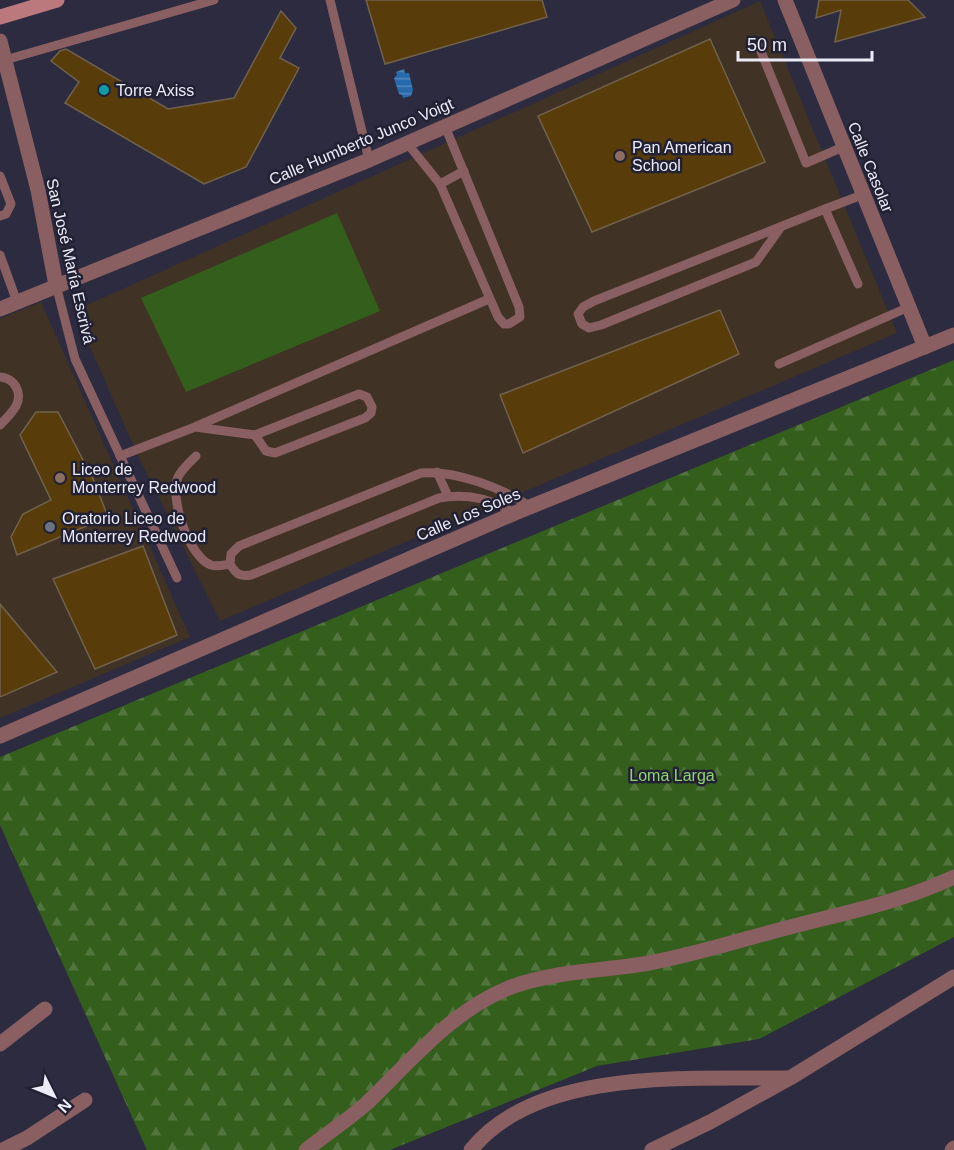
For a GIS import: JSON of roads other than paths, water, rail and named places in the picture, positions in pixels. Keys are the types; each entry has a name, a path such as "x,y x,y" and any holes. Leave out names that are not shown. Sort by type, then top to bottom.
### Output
{"street":[{"path":"0,17 57,0"},
{"name":"Calle Humberto Junco Voigt","path":"0,309 369,159 733,0"},
{"name":"Calle Casolar","path":"785,0 925,347"},
{"name":"San José María Escrivá","path":"0,41 38,190 56,285"},
{"name":"Calle Los Soles","path":"0,736 515,513 954,335"},
{"path":"306,1150 364,1105 429,1041 454,1021 510,988 538,979 650,963 708,950 908,896 954,877"},
{"path":"652,1150 700,1127 790,1078 954,977"},
{"path":"0,1044 45,1009"},
{"path":"471,1150 484,1135 517,1111 570,1092 643,1080 790,1078"},
{"path":"3,1150 27,1138 85,1100"}],"lane":[{"path":"5,60 214,0"},
{"path":"330,0 369,159"},
{"path":"758,44 806,163 843,147"},
{"path":"407,142 440,184 489,299 498,317 504,324 509,324 520,317 519,307 445,126"},
{"path":"440,184 464,171"},
{"path":"0,176 10,204 6,214 0,216"},
{"path":"781,227 756,262 601,324 589,328 582,324 578,314 583,307 594,301 825,209 862,195"},
{"path":"825,209 858,284"},
{"path":"0,255 17,302"},
{"name":"San José María Escrivá","path":"56,285 75,359 177,578"},
{"path":"120,456 195,427 489,299"},
{"path":"779,364 909,307"},
{"path":"0,377 11,380 19,395 17,404 0,425"},
{"path":"195,427 255,435 359,394 367,397 372,407 371,413 365,418 275,453 266,451 255,435"},
{"path":"196,456 177,478 176,496 183,528 191,544 205,562 217,566 230,564"},
{"path":"515,513 501,504 469,496 448,496 251,575 238,574 230,564 231,554 239,546 421,474 437,472 468,479 517,498 531,507"},
{"path":"437,472 448,496"}],"water":[{"path":"404,69 405,73 409,73 413,90 411,96 403,98 399,94 394,78 397,75 396,72"}],"place":[{"name":"Torre Axiss","path":"104,90"},
{"name":"Pan American School","path":"620,156"},
{"name":"Liceo de Monterrey Redwood","path":"60,478"},
{"name":"Oratorio Liceo de Monterrey Redwood","path":"50,527"}],"park label":[{"name":"Loma Larga","path":"672,775"}]}
